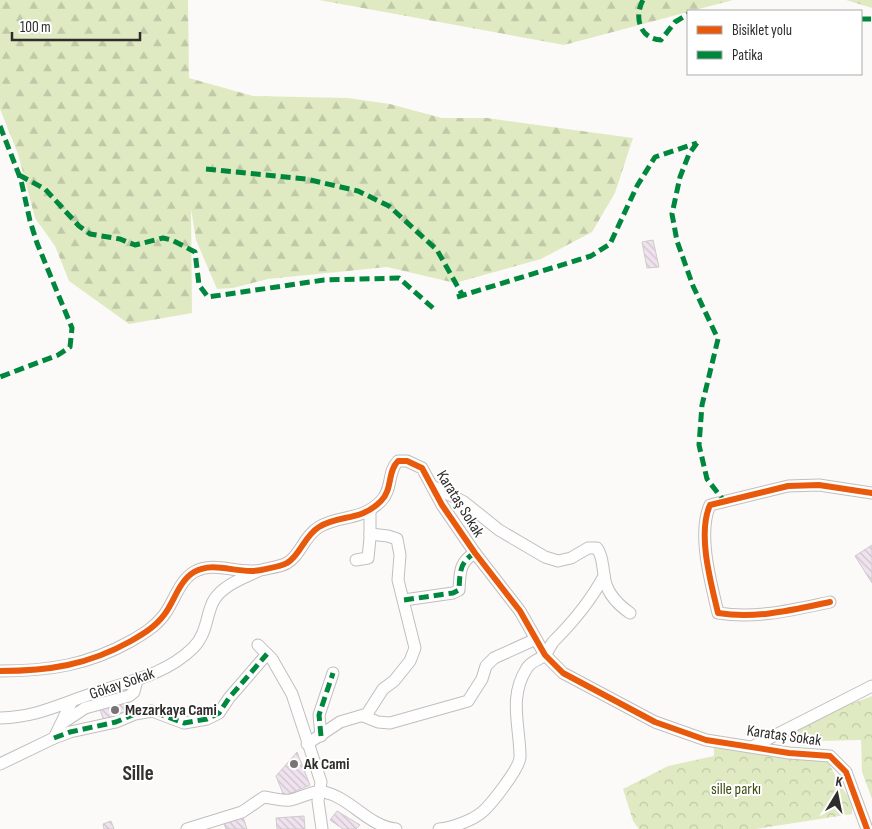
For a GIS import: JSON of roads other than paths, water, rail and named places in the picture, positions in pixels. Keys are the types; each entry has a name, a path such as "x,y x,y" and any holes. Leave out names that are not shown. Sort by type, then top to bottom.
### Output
{"street":[{"name":"Karataş Sokak","path":"0,671 38,671 79,664 115,650 149,630 164,615 180,588 192,574 205,566 258,571 287,563 297,552 306,537 320,526 354,518 370,511 388,492 392,467 398,461 407,461 422,468 475,553 507,592 545,655 563,673 655,722 706,740 789,753 830,756 846,772 867,829"},
{"path":"830,602 767,615 738,616 718,613 711,583 704,518 710,505 788,486 819,485 872,493"},
{"path":"432,486 464,502 499,530 545,557 558,561 571,558 588,548 597,548 602,555 604,576 617,604 630,613"},
{"path":"356,560 368,558 370,511"},
{"path":"308,744 340,722 367,714 383,689 394,681 410,661 415,648 398,580 400,554 397,539 370,534"},
{"path":"404,600 453,593 459,590 460,567 465,558 475,553"},
{"name":"Gökay Sokak","path":"0,718 23,717 71,703 93,693 152,676 173,664 195,646 208,624 213,601 222,590 258,571"},
{"path":"438,829 462,822 481,813 511,778 520,760 515,696 527,667 537,658 545,655 552,644 568,629 591,601 604,576"},
{"path":"362,716 378,722 390,722 468,701 482,679 486,666 494,658 536,639"},
{"path":"258,645 267,654 292,694 321,782 319,792 322,829"},
{"path":"0,764 70,732 116,722 136,714 152,711 184,723 207,719 219,714 229,698 267,654"},
{"path":"321,736 319,715 333,673"},
{"path":"62,723 85,708 129,696 134,692 137,680"},
{"path":"754,746 872,686"},
{"path":"54,738 71,703"},
{"path":"186,829 242,812 264,797 289,800 319,792 332,796 373,822 396,829"}],"place":[{"name":"Mezarkaya Cami","path":"115,710"},
{"name":"Ak Cami","path":"294,764"}],"district":[{"name":"Sille","path":"138,773"}],"park label":[{"name":"sille parkı","path":"736,789"}]}
